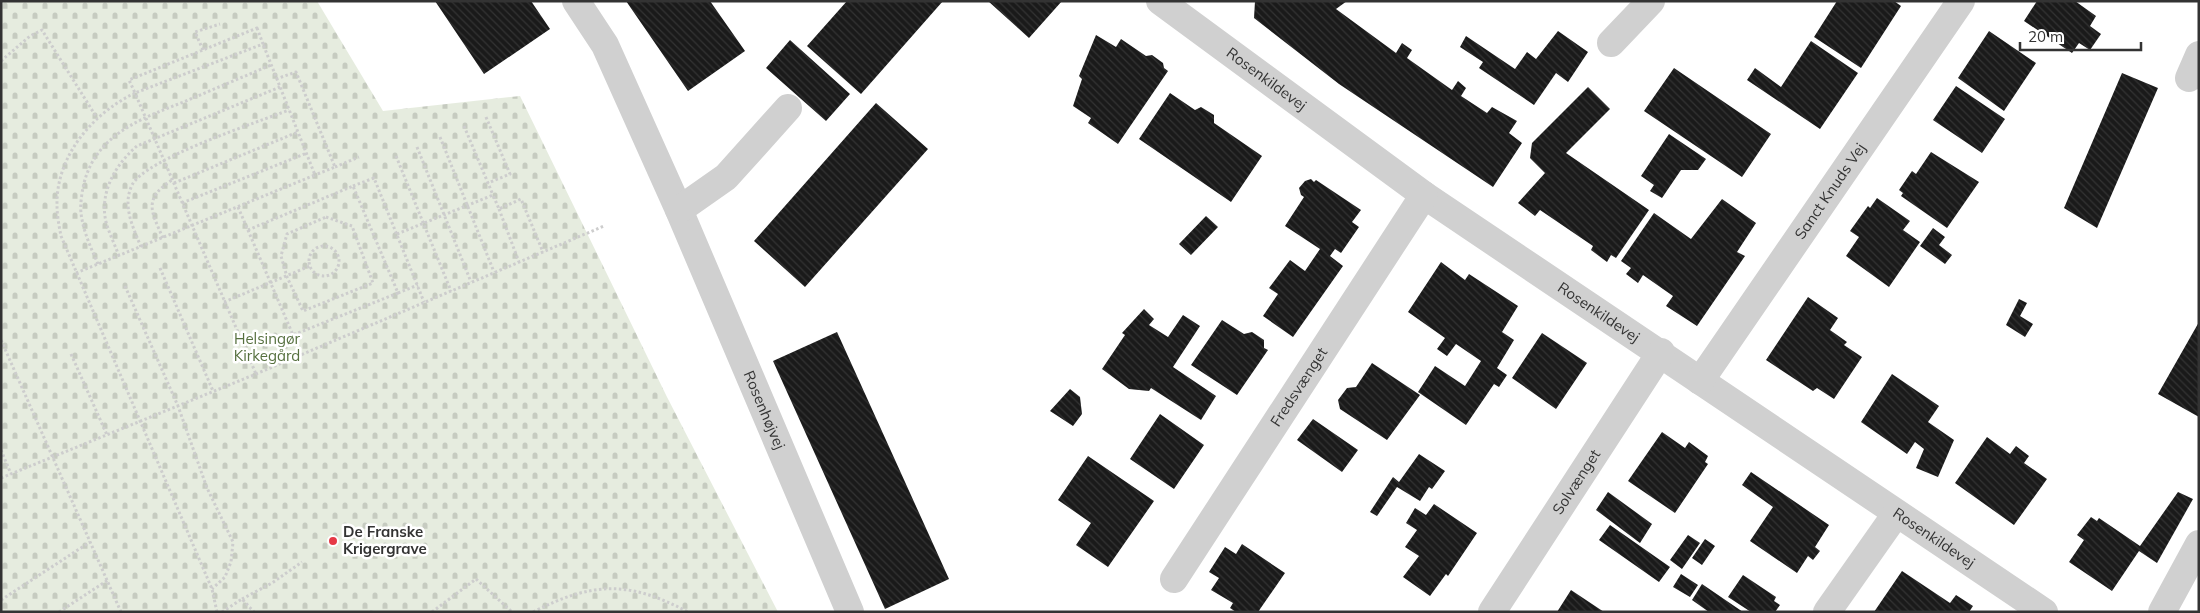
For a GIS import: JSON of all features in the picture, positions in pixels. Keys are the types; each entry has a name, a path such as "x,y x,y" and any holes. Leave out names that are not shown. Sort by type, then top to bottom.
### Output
{"street":[{"name":"Rosenhøjvej","path":"576,1 605,45 679,210 850,612"},
{"path":"1611,42 1651,1"},
{"name":"Sanct Knuds Vej","path":"1700,381 1961,1"},
{"name":"Rosenkildevej","path":"1178,7 1424,196 1661,352 1700,381 2044,612"},
{"path":"679,210 726,177 788,108"},
{"name":"Fredsvænget","path":"1174,579 1424,196"},
{"name":"Solvænget","path":"1492,612 1661,352"},
{"path":"1827,612 1896,514"},
{"path":"2162,612 2199,544"}],"path":[{"path":"203,50 195,32 220,24"},
{"path":"256,374 129,80 257,28 315,175"},
{"path":"1,61 24,41 42,30 97,118"},
{"path":"217,612 212,589 61,236 57,205 59,182 66,161 97,118 118,102 135,93 263,44"},
{"path":"98,264 86,236 80,213 82,191 87,171 95,156 105,144 118,132 146,117 271,65"},
{"path":"276,79 296,72 335,167"},
{"path":"119,256 106,221 106,198 111,176 122,159 137,146 280,87"},
{"path":"141,247 130,218 128,200 133,184 143,173 164,160 289,110"},
{"path":"486,117 510,174 488,183"},
{"path":"464,126 519,262"},
{"path":"163,238 152,212 152,200 157,192 173,182 298,131"},
{"path":"440,137 494,272"},
{"path":"417,146 472,282"},
{"path":"182,204 307,153"},
{"path":"396,156 451,290"},
{"path":"76,273 359,157"},
{"path":"248,230 374,178 424,302"},
{"path":"354,186 398,293"},
{"path":"396,234 493,195"},
{"path":"499,209 521,199 543,252"},
{"path":"238,207 292,335 418,285"},
{"path":"326,217 352,226 373,283 303,311 287,277 280,256 287,234 326,217"},
{"path":"1,478 256,374 604,226"},
{"path":"319,246 333,248 339,256 339,266 332,274 317,274 310,266 309,256 319,246"},
{"path":"224,302 310,266"},
{"path":"160,268 214,391"},
{"path":"125,286 178,406 207,488 233,542 231,562 224,578 212,589"},
{"path":"1,340 121,612"},
{"path":"71,354 108,435"},
{"path":"1,450 11,474"},
{"path":"1,600 90,542"},
{"path":"222,612 272,583 302,562"},
{"path":"432,612 476,578 512,612"},
{"path":"59,612 108,580"},
{"path":"533,612 586,590 621,589 650,595 688,612"},
{"path":"242,599 254,612"}],"green space":[{"name":"Helsingør Kirkegård","path":"1,1 317,1 383,111 520,96 667,397 778,612 1,612"}],"building":[{"path":"435,1 531,1 550,29 484,74"},
{"path":"626,1 710,1 745,51 688,91"},
{"path":"847,1 943,1 861,94 807,46"},
{"path":"988,1 1062,1 1029,38"},
{"path":"1255,1 1347,1 1336,9 1396,53 1402,43 1412,50 1407,58 1452,90 1458,81 1466,88 1461,96 1487,113 1492,107 1517,121 1509,133 1522,143 1493,187 1339,84 1254,18"},
{"path":"1837,1 1894,1 1901,6 1861,68 1814,37"},
{"path":"2037,1 2075,1 2096,16 2090,26 2101,34 2090,50 2079,43 2072,53 2024,21"},
{"path":"1558,31 1588,52 1568,82 1556,73 1534,105 1479,68 1483,62 1460,47 1466,36 1515,69 1527,52 1536,59"},
{"path":"1989,31 2036,63 2004,111 1958,78"},
{"path":"1096,35 1116,47 1121,39 1146,56 1152,55 1163,63 1164,68 1168,71 1118,144 1088,123 1091,118 1073,106 1082,79 1079,76"},
{"path":"790,40 850,94 826,121 766,68"},
{"path":"1811,41 1858,73 1820,129 1747,80 1755,68 1781,87"},
{"path":"1674,68 1771,134 1742,177 1644,111"},
{"path":"2122,73 2158,88 2097,228 2064,208"},
{"path":"1956,86 2005,119 1982,153 1933,120"},
{"path":"1588,87 1610,109 1566,153 1649,210 1616,258 1611,255 1607,262 1591,250 1593,246 1540,210 1535,216 1518,203 1545,173 1530,158 1532,143"},
{"path":"1170,93 1195,110 1201,107 1214,115 1214,123 1262,156 1231,202 1139,139"},
{"path":"876,103 928,149 805,287 754,241"},
{"path":"1669,134 1706,159 1698,170 1681,170 1662,198 1650,191 1654,185 1641,176"},
{"path":"1931,152 1979,182 1947,228 1901,196 1903,193 1899,190 1912,171 1916,174"},
{"path":"1311,179 1314,182 1316,180 1361,210 1352,222 1359,227 1341,253 1335,249 1330,256 1343,266 1293,337 1263,316 1278,294 1269,288 1290,260 1305,271 1320,249 1285,226 1304,197 1301,195 1299,188 1305,181"},
{"path":"1877,198 1910,221 1903,230 1920,242 1889,287 1846,256 1859,237 1850,231 1868,206 1870,208"},
{"path":"1722,199 1756,223 1737,252 1745,256 1697,326 1666,306 1673,296 1643,275 1638,283 1626,274 1631,268 1621,261 1654,213 1691,239"},
{"path":"1206,216 1218,227 1191,255 1179,244"},
{"path":"1933,228 1945,237 1939,245 1952,255 1945,264 1920,246"},
{"path":"1441,262 1465,280 1469,274 1518,306 1502,332 1514,340 1497,368 1507,375 1499,387 1494,384 1466,425 1418,392 1435,366 1465,386 1481,361 1456,344 1447,356 1437,349 1445,338 1408,312"},
{"path":"1808,297 1838,318 1830,330 1847,342 1844,345 1862,357 1834,399 1817,388 1813,391 1766,360"},
{"path":"2019,299 2027,303 2020,316 2033,324 2025,337 2006,325"},
{"path":"1144,309 1154,319 1149,325 1168,337 1183,315 1200,326 1173,367 1216,396 1201,420 1151,388 1149,391 1129,389 1102,369 1125,335 1122,333"},
{"path":"1222,320 1244,334 1252,332 1264,340 1264,348 1268,350 1237,395 1191,365"},
{"path":"2199,322 2199,417 2158,394"},
{"path":"837,332 949,579 885,609 773,361"},
{"path":"1542,333 1587,363 1556,409 1512,378"},
{"path":"1372,363 1420,395 1387,440 1340,409 1338,400 1347,388 1356,387"},
{"path":"1892,374 1939,406 1928,422 1954,440 1938,477 1916,468 1924,449 1915,442 1907,454 1861,422"},
{"path":"1070,389 1080,397 1082,414 1073,426 1050,411"},
{"path":"1160,414 1204,445 1174,489 1130,459"},
{"path":"1313,419 1358,450 1342,472 1297,440"},
{"path":"1662,432 1685,448 1689,442 1708,456 1705,462 1708,464 1675,513 1628,481"},
{"path":"1987,437 2010,454 2016,446 2029,456 2024,463 2047,479 2014,525 1955,483"},
{"path":"1419,454 1445,471 1432,489 1429,487 1420,501 1397,487 1377,516 1370,512 1393,477 1399,482"},
{"path":"1088,456 1154,501 1108,567 1076,545 1091,523 1058,500"},
{"path":"1751,472 1829,525 1815,547 1820,551 1813,560 1808,556 1797,573 1750,541 1773,507 1742,485"},
{"path":"1608,492 1652,524 1640,543 1596,510"},
{"path":"2178,492 2193,499 2157,563 2139,551 2112,591 2069,562 2084,540 2077,535 2091,517 2097,521 2099,518 2140,546"},
{"path":"1434,504 1477,533 1448,576 1446,574 1430,596 1403,577 1419,556 1405,547 1417,530 1406,523 1415,508 1426,515"},
{"path":"1610,525 1670,567 1659,582 1599,540"},
{"path":"1688,535 1700,543 1682,569 1670,560"},
{"path":"1705,539 1715,546 1702,565 1692,558"},
{"path":"1242,544 1285,573 1258,612 1236,612 1230,608 1233,603 1211,590 1219,578 1209,572 1225,547 1236,554"},
{"path":"1902,571 1950,603 1956,595 1973,606 1969,612 1874,612"},
{"path":"1681,574 1698,585 1690,597 1673,587"},
{"path":"1743,575 1776,597 1774,601 1780,605 1775,612 1751,612 1728,597"},
{"path":"1702,584 1743,612 1709,612 1692,600"},
{"path":"1571,590 1604,612 1557,612"}],"place":[{"name":"De Franske Krigergrave","path":"333,541"}]}
